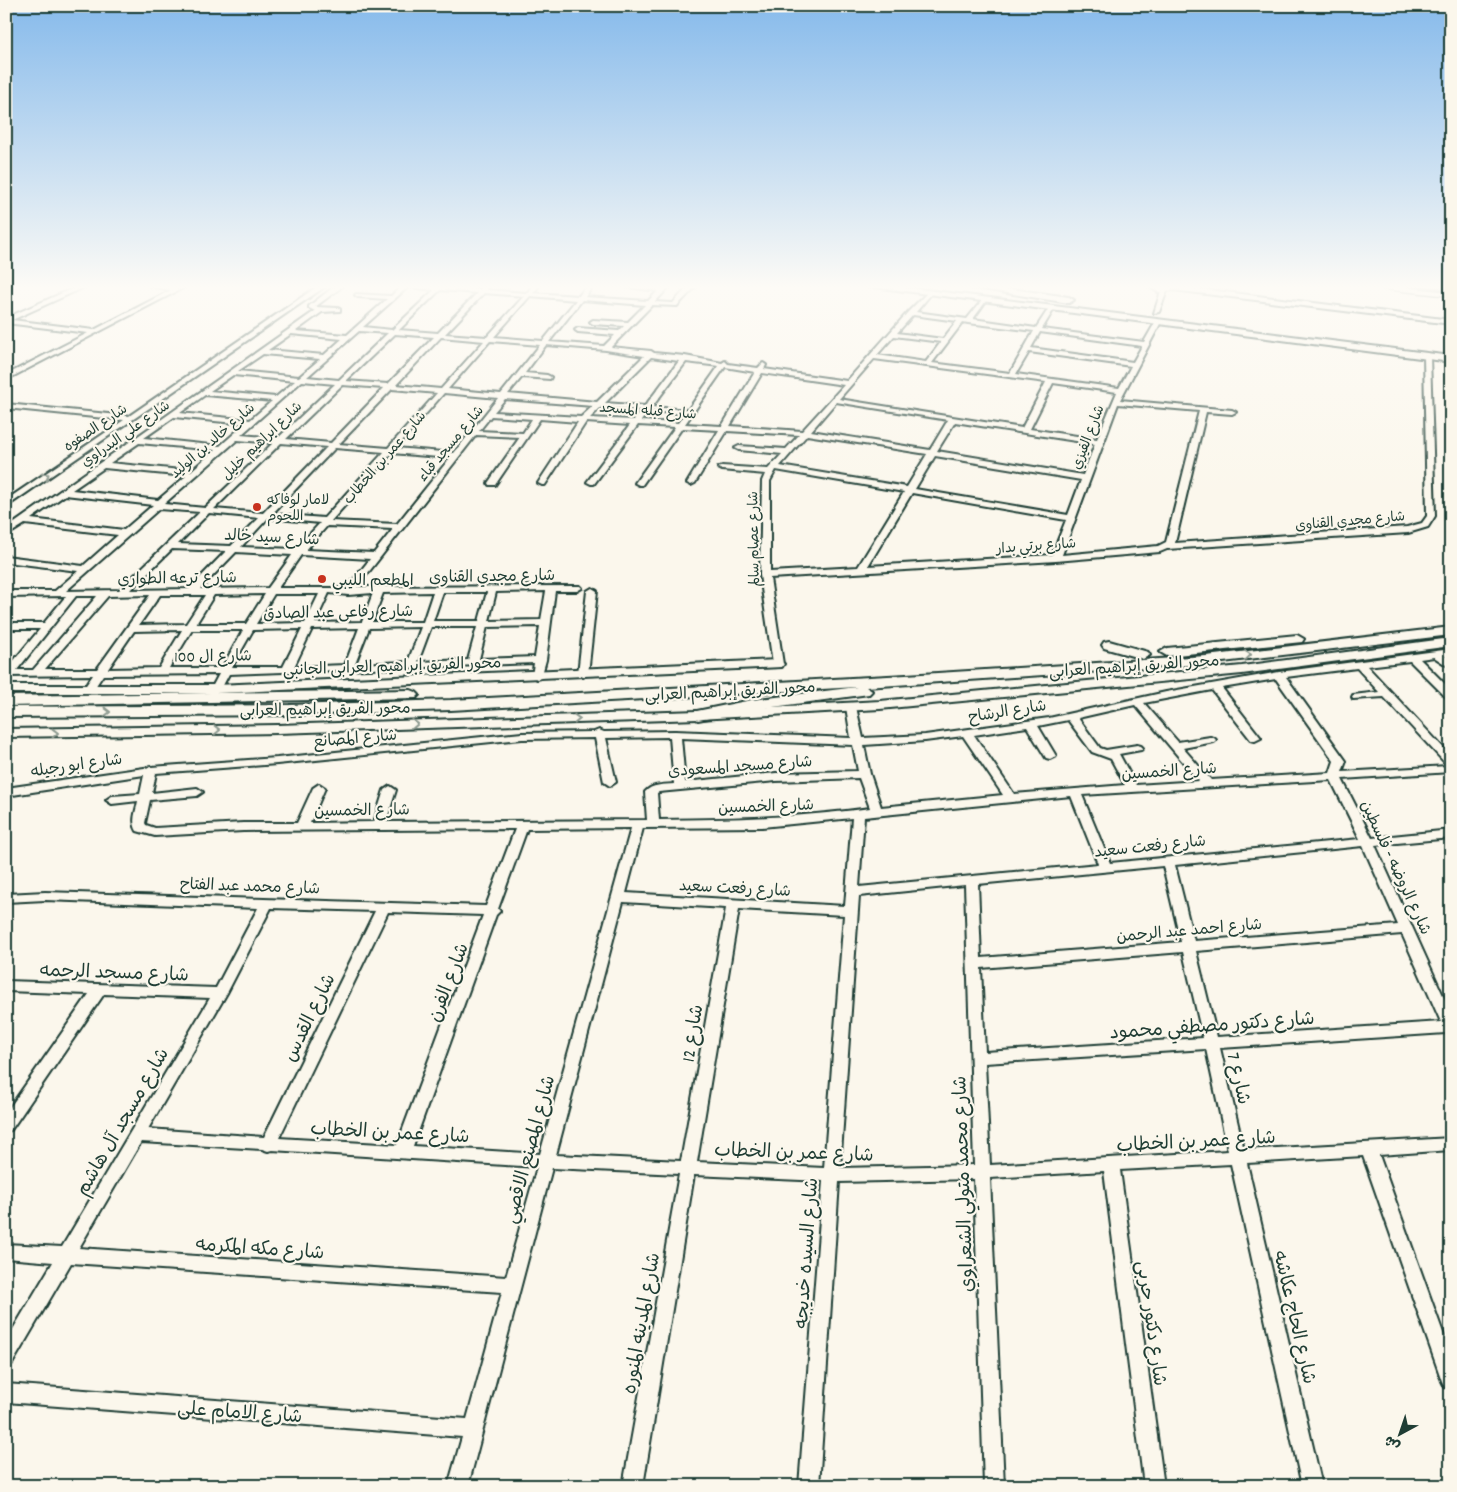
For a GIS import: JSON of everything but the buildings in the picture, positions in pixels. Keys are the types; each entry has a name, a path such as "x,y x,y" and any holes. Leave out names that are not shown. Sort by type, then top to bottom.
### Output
{"main road":[{"path":"1428,356 1450,356"},
{"name":"محور الفريق إبراهيم العرابى","path":"6,701 213,694 459,693 906,671 1143,655 1451,621"},
{"name":"محور الفريق إبراهيم العرابى","path":"6,712 288,710 451,705 906,680 1206,660 1451,632"},
{"path":"1109,645 1143,655"},
{"path":"698,715 751,705 840,696 906,680"}],"street":[{"path":"6,378 50,356"},
{"name":"شارع الصفوه","path":"6,494 210,356"},
{"name":"شارع الصفوه","path":"6,504 221,356"},
{"name":"شارع علي البدراوي","path":"6,532 256,356"},
{"path":"307,356 325,357"},
{"name":"شارع ابراهيم خليل","path":"121,592 204,510 367,356"},
{"path":"192,592 420,356"},
{"name":"شارع عمر بن الخطاب","path":"213,694 248,627 270,590 298,553 473,356"},
{"name":"شارع مسجد قباء","path":"348,592 374,556 457,456 536,356"},
{"path":"542,483 584,419 648,356"},
{"path":"669,356 762,366 848,382"},
{"path":"928,364 934,356"},
{"path":"1012,375 1024,356"},
{"path":"1070,356 1134,364"},
{"name":"شارع الفيزي","path":"1056,558 1115,402 1139,356"},
{"name":"شارع مجدي القناوى","path":"1166,546 1408,530 1428,522 1431,516 1428,356"},
{"name":"شارع خالد بن الوليد","path":"58,593 325,357"},
{"path":"772,470 848,382 874,357 1121,390"},
{"path":"591,482 685,358"},
{"path":"639,483 725,363"},
{"path":"691,482 726,428 762,366"},
{"path":"523,371 542,370"},
{"path":"523,371 547,377"},
{"path":"232,373 689,412"},
{"path":"1025,430 1051,380"},
{"path":"204,392 278,399"},
{"path":"834,400 1099,442"},
{"path":"1115,402 1232,412"},
{"path":"6,406 130,418"},
{"path":"1166,546 1171,539 1203,410"},
{"name":"شارع قبله المسجد","path":"490,414 804,432 1086,478"},
{"path":"174,415 251,422"},
{"path":"492,483 538,416"},
{"path":"861,570 953,419"},
{"path":"475,433 524,435"},
{"path":"234,437 457,456"},
{"path":"136,440 220,448"},
{"path":"739,448 788,452"},
{"path":"102,465 192,474"},
{"path":"722,468 772,470 1070,518"},
{"name":"شارع عصام سالم","path":"772,470 766,481 765,575 778,664"},
{"path":"64,492 204,510 397,528"},
{"path":"22,521 124,534"},
{"name":"شارع سيد خالد","path":"169,546 374,556"},
{"name":"شارع برتي بدار","path":"765,575 1153,551 1166,546"},
{"path":"6,559 85,569"},
{"name":"شارع مجدي القناوى","path":"348,592 577,588"},
{"path":"537,676 551,589"},
{"name":"شارع ترعه الطواري","path":"6,594 270,590 348,592"},
{"path":"412,665 439,590"},
{"path":"473,662 492,590"},
{"path":"162,671 212,591"},
{"path":"349,667 379,591"},
{"path":"583,674 592,591"},
{"path":"90,688 156,592"},
{"path":"287,670 325,592"},
{"path":"8,672 74,593"},
{"path":"37,672 105,593"},
{"name":"شارع رفاعى عبد الصادق","path":"131,628 546,623"},
{"path":"6,626 47,626"},
{"path":"6,733 278,730 698,715 850,707 1242,670 1451,642"},
{"name":"شارع الرشاح","path":"562,734 674,734 859,742 967,733 1031,724 1136,701 1279,675 1451,652"},
{"path":"1436,654 1451,666"},
{"path":"1412,657 1451,696"},
{"name":"شارع ال 100","path":"8,672 287,670 541,660"},
{"name":"محور الفريق إبراهيم العرابى الجانبي","path":"6,689 90,688 213,694 778,664"},
{"path":"1360,664 1451,763"},
{"path":"1279,675 1337,756 1340,765 1334,772 1335,776"},
{"path":"1215,687 1254,738"},
{"path":"1357,697 1387,694"},
{"path":"1136,701 1178,746 1208,784"},
{"path":"850,707 859,742 864,774 877,811"},
{"path":"1071,716 1096,750 1115,757 1132,788"},
{"path":"1031,724 1050,756"},
{"path":"599,733 610,782"},
{"path":"967,733 1011,798"},
{"name":"شارع المصانع","path":"152,770 562,734"},
{"path":"674,734 680,786"},
{"path":"1178,746 1210,740"},
{"path":"1107,753 1137,748"},
{"name":"شارع الخمسين","path":"152,770 139,823 141,828 146,831 378,825 762,823 1075,792 1451,769"},
{"name":"شارع ابو رجيله","path":"6,792 152,770"},
{"name":"شارع مسجد المسعودى","path":"645,823 651,792 656,789 776,777 864,774"},
{"name":"شارع الروضه - فلسطين","path":"1335,776 1368,841 1450,1028"},
{"path":"302,826 318,788"},
{"path":"378,825 390,790"},
{"path":"112,800 197,792"},
{"path":"1075,792 1105,867"},
{"name":"شارع السيده خديجه","path":"809,1486 858,814"},
{"name":"شارع المصنع الاقصي","path":"458,1486 617,897 645,823"},
{"name":"شارع الفرن","path":"403,1151 493,911 523,824"},
{"name":"شارع رفعت سعيد","path":"852,892 1451,834"},
{"name":"شارع 7","path":"1168,861 1238,1158"},
{"name":"شارع محمد متولي الشعراوي","path":"971,880 994,1486"},
{"name":"شارع محمد عبد الفتاح","path":"6,898 45,896 493,911"},
{"name":"شارع رفعت سعيد","path":"617,897 851,910"},
{"name":"شارع مسجد آل هاشم","path":"6,1358 220,993 267,903"},
{"name":"شارع 12","path":"689,1168 733,904"},
{"name":"شارع القدس","path":"268,1145 384,906"},
{"name":"شارع احمد عبد الرحمن","path":"973,964 1407,929"},
{"name":"شارع مسجد الرحمه","path":"6,986 220,993"},
{"path":"6,1126 100,989"},
{"name":"شارع دكتور مصطفي محمود","path":"977,1058 1450,1028"},
{"name":"شارع عمر بن الخطاب","path":"136,1135 268,1145 831,1175 983,1172 1451,1144"},
{"path":"1369,1150 1451,1381"},
{"name":"شارع الحاج عكاشه","path":"1238,1158 1312,1486"},
{"name":"شارع دكتور حربى","path":"1111,1165 1154,1486"},
{"name":"شارع المدينه المنوره","path":"633,1486 689,1168"},
{"name":"شارع مكه المكرمه","path":"6,1251 512,1285"},
{"name":"شارع الامام على","path":"6,1394 473,1429"}],"place":[{"name":"لامار لوفاكه اللحوم","path":"257,507"},
{"name":"المطعم الليبي","path":"322,579"}]}
